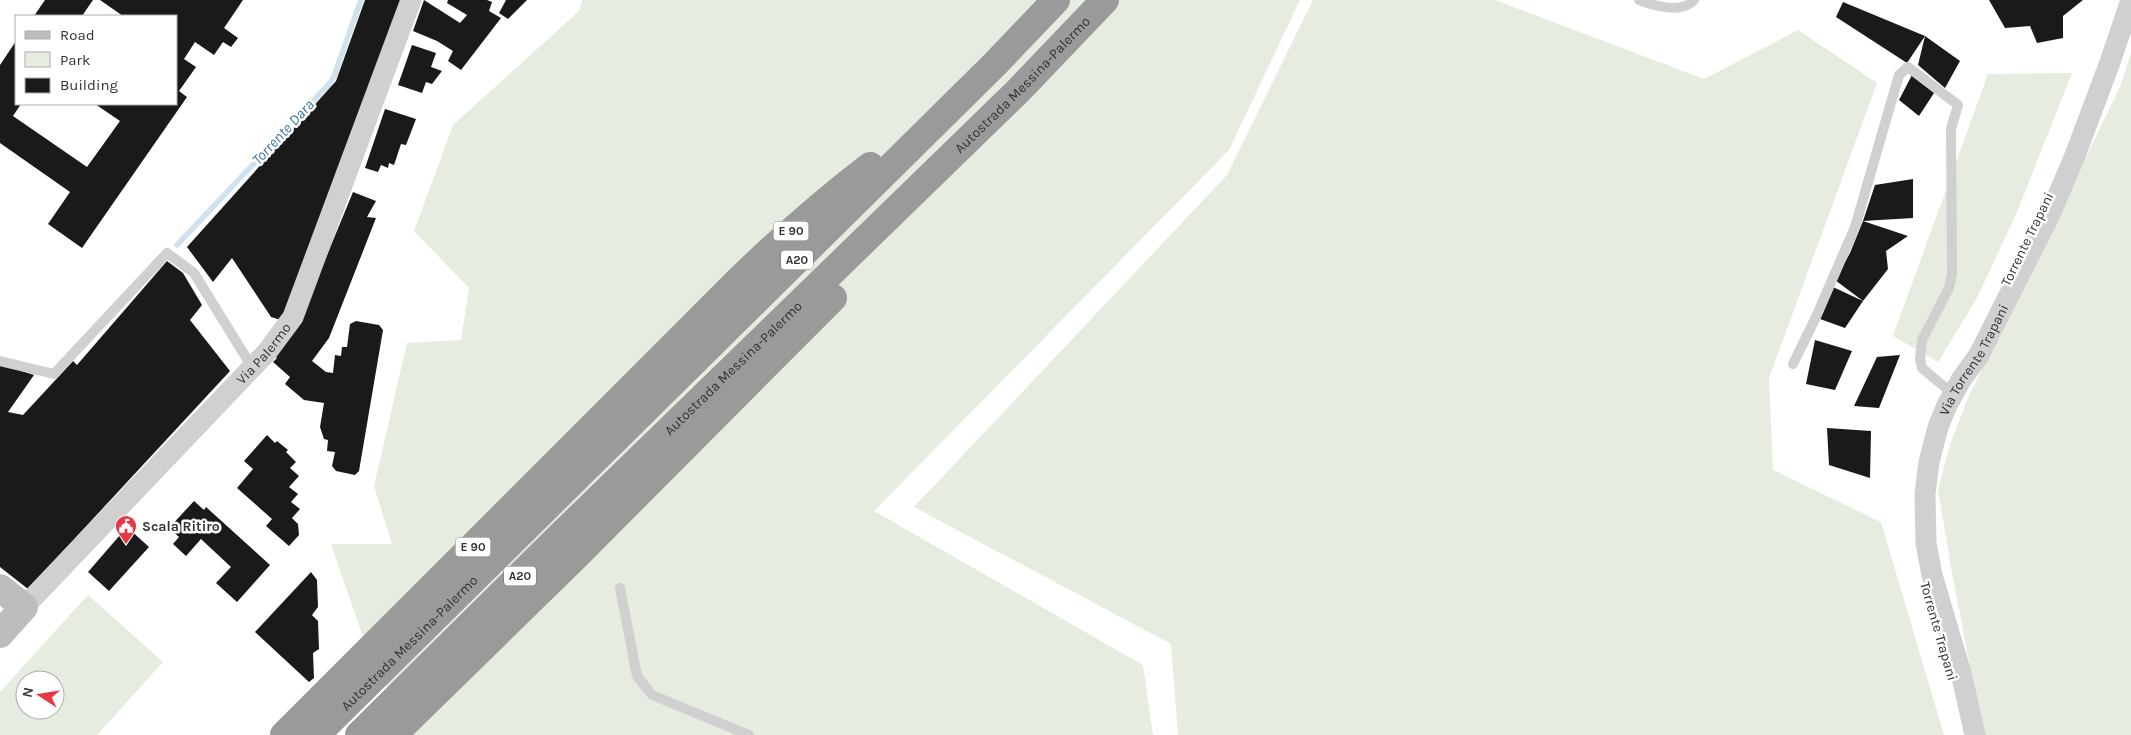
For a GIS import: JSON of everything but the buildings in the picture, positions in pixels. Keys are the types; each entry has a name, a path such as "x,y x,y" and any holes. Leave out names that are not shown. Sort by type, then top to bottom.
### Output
{"highway":[{"name":"Autostrada Messina-Palermo","path":"316,735 996,63 1056,0"},
{"name":"Autostrada Messina-Palermo","path":"359,735 556,540 1018,91 1105,0"},
{"name":"E 90","path":"284,735 785,236 832,195 896,146 935,122"},
{"path":"393,735 899,233 961,147"}],"main road":[{"path":"0,588 24,607"},
{"name":"Via Palermo","path":"0,634 24,607"}],"street":[{"name":"Via Palermo","path":"24,607 278,339 293,317 412,0"},
{"name":"Torrente Trapani","path":"1965,735 1952,676 1917,545 1915,494 1925,443 1938,405 1972,350 2041,211 2072,139 2101,62 2121,0"},
{"name":"Via Torrente Trapani","path":"1975,735 1961,673 1932,575 1926,543 1925,494 1929,462 1938,427 1947,405 1961,380 1979,355 2057,198 2109,65 2131,0"}],"lane":[{"path":"1639,0 1666,7 1682,8 1694,0"},
{"path":"1794,364 1855,226 1899,75 1908,67 1958,105 1951,129 1952,274 1949,288 1922,340 1920,358 1922,368 1947,388"},
{"path":"0,361 54,374 167,253 194,273 252,367"},
{"path":"620,588 637,676 652,695 749,735"}],"green space":[{"path":"582,0 1300,0 1229,150 874,511 1143,665 1153,735 408,735 361,631 331,544 392,544 374,486 407,343 461,340 469,288 414,231 453,125 579,11"},
{"path":"1313,0 1495,0 1704,79 1798,30 1877,83 1769,378 1773,470 1881,522 1944,735 1178,735 1171,644 914,507 1227,175"},
{"path":"2131,53 2131,735 1983,735 1938,490 1950,445 1968,398 2120,87"},
{"path":"2072,73 2017,212 1977,298 1938,362 1893,336 1988,74"},
{"path":"88,595 163,662 97,735 0,735 0,692 15,675 15,720 65,720 65,670 20,670"}],"waterway":[{"name":"Torrente Dara","path":"177,245 330,83 361,0"}],"place":[{"name":"Scala Ritiro","path":"126,545"}]}
